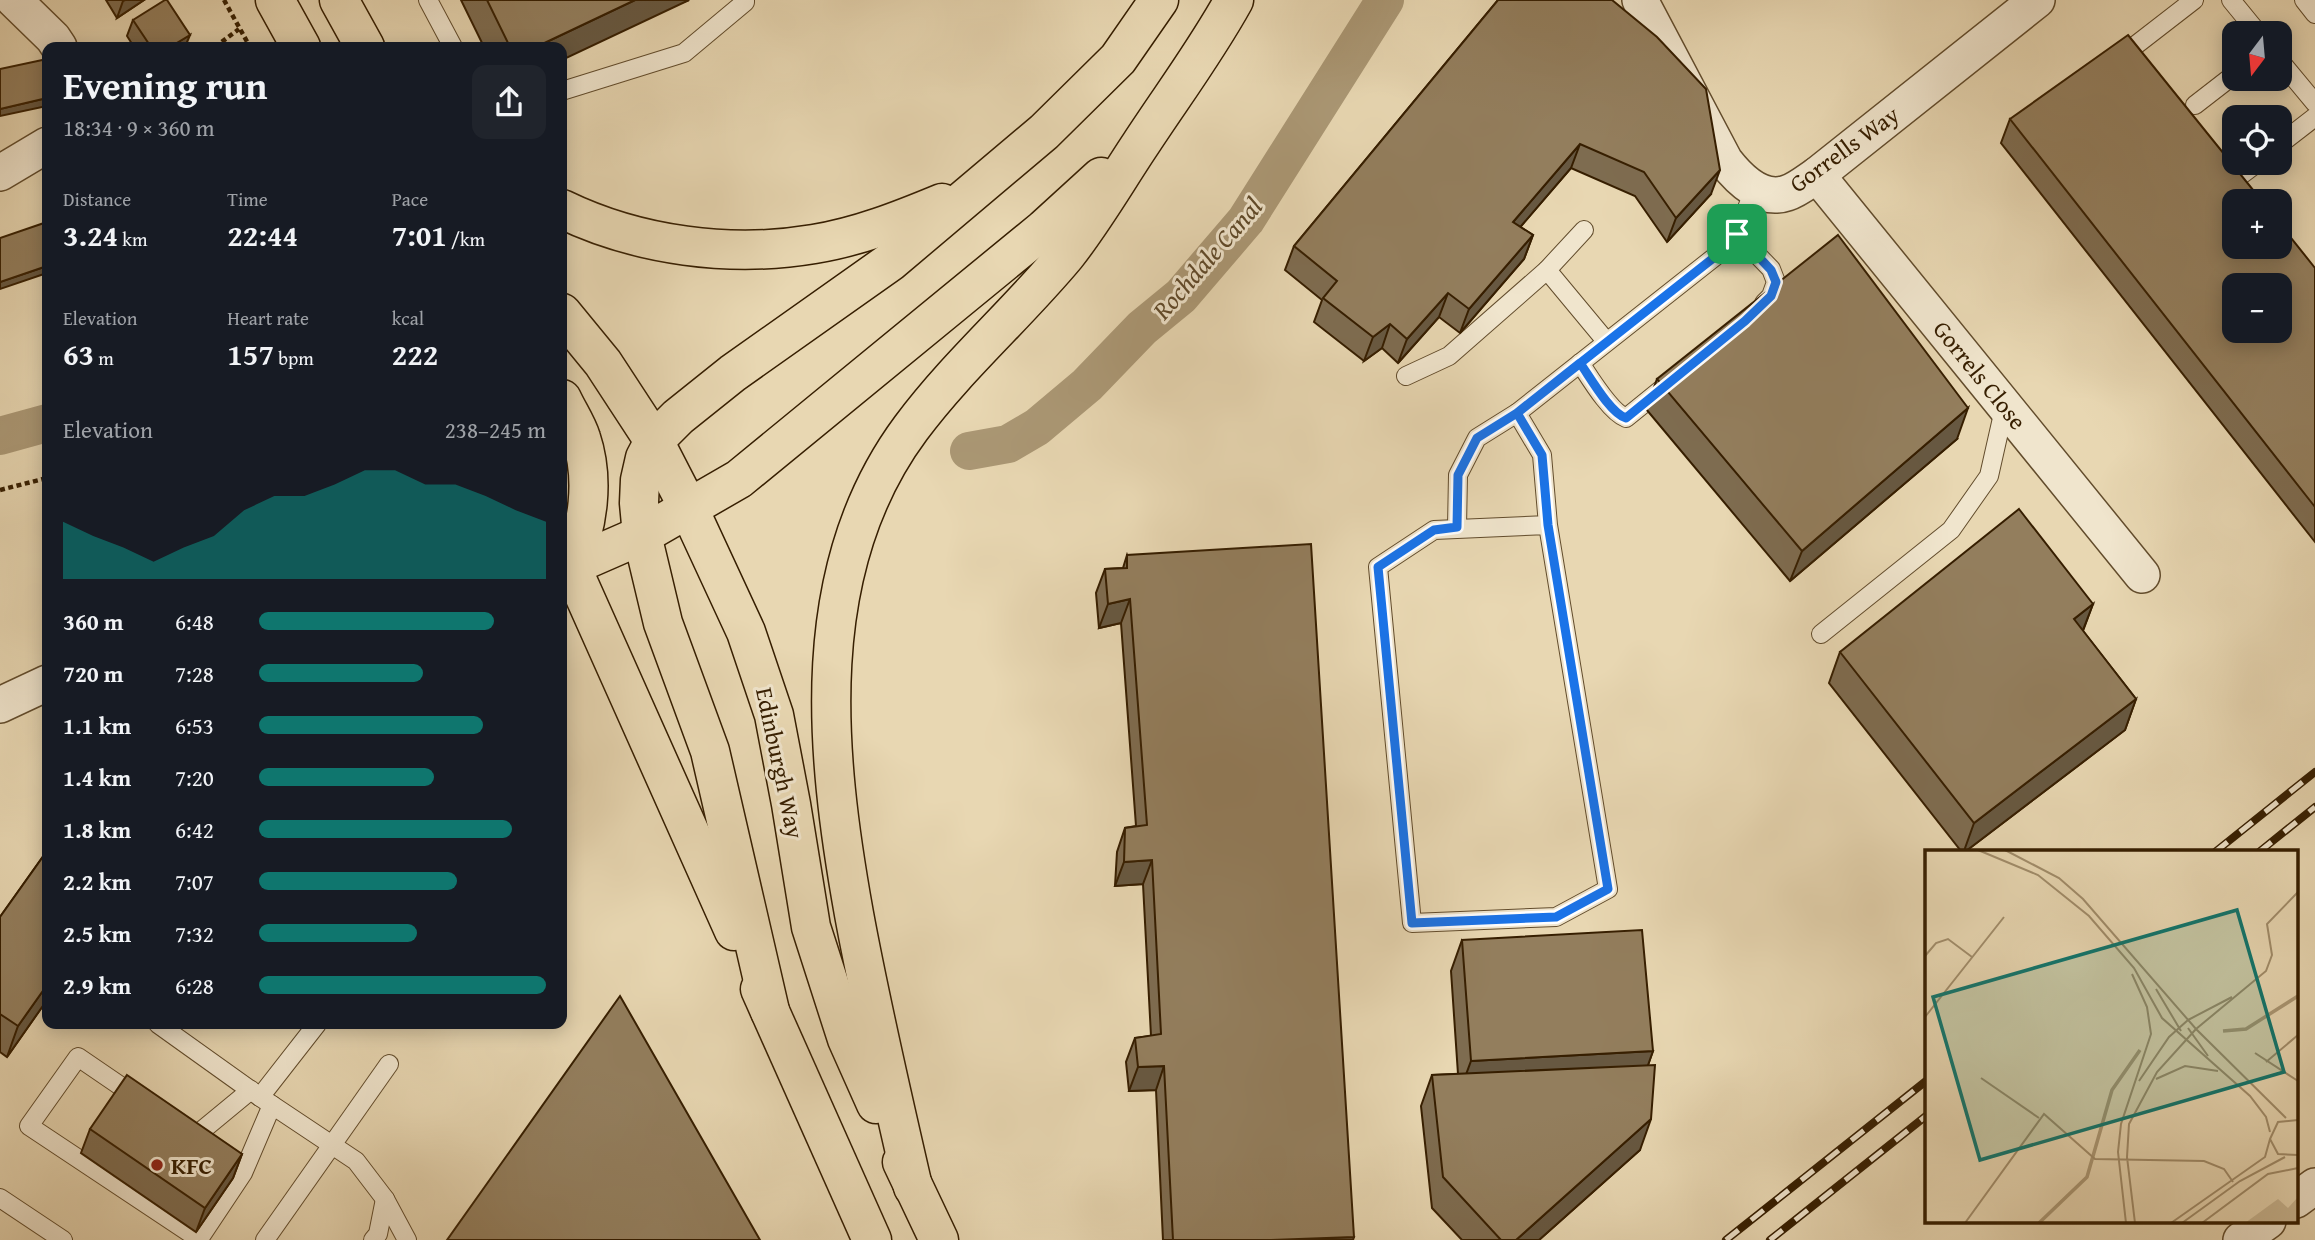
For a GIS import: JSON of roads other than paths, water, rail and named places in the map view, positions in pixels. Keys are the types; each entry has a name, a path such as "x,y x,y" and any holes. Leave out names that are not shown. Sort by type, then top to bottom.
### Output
{"highway":[{"path":"275,0 298,42"},
{"path":"339,0 363,42"},
{"path":"770,1011 710,751 663,623 642,535 639,503 645,458 654,441 678,417 733,373 890,262 1044,132 1118,59 1159,0"},
{"path":"913,1187 871,1006 842,849 831,739 832,659 839,597 855,538 878,482 910,429 1068,252 1182,83 1234,0"},
{"path":"567,560 642,535 739,479 1044,229 1144,138"},
{"path":"567,212 588,222 680,246 739,250 816,244 896,222 973,190"},
{"name":"Edinburgh Way","path":"567,319 603,363 654,441 746,632 774,715 811,927 847,1039 939,1240"},
{"path":"567,409 581,438 574,471 588,507 583,539 567,559"},
{"path":"574,471 654,441"},
{"path":"567,565 872,1240"}],"street":[{"path":"14,0 56,42"},
{"name":"Gorrells Way","path":"1640,0 1725,161 1738,178 1755,190 1771,194 1787,194 1817,175 2037,0"},
{"path":"0,173 42,148"},
{"name":"Gorrels Close","path":"1817,175 2142,575"},
{"path":"0,705 42,685"},
{"path":"2298,1199 2315,1186"},
{"path":"2241,1240 2267,1222"}],"lane":[{"path":"428,0 450,42"},
{"path":"567,89 684,53 745,0"},
{"path":"2132,48 2194,0"},
{"path":"2231,0 2248,21"},
{"path":"2304,0 2315,14"},
{"path":"2292,75 2315,103"},
{"path":"2195,105 2222,84"},
{"path":"2292,135 2315,117"},
{"path":"1457,527 1458,475 1477,438 1517,413 1721,252 1737,234 1755,190"},
{"path":"1406,376 1449,356 1547,270 1584,230"},
{"path":"1737,234 1771,270 1776,282 1771,296 1754,313"},
{"path":"1547,270 1606,341"},
{"path":"1580,363 1605,398 1621,417 1626,418 1681,374"},
{"path":"1821,634 1951,530 1989,476 2005,405"},
{"path":"1517,413 1542,455 1548,525 1608,889 1556,917 1412,923 1378,567 1434,530 1548,525"},
{"path":"165,1029 356,1161 385,1199 407,1240"},
{"path":"173,1122 194,1137 261,1097 313,1029"},
{"path":"152,1108 78,1057 29,1126 199,1238 243,1173 261,1097"},
{"path":"265,1240 389,1064"},
{"path":"0,1198 63,1240"},
{"path":"373,1240 378,1234 385,1199"}],"waterway":[{"name":"Rochdale Canal","path":"969,451 1008,444 1037,427 1087,385 1142,328 1181,296 1246,220 1385,0"},
{"name":"Rochdale Canal","path":"0,436 42,424"}],"railway":[{"path":"2218,850 2315,772"},
{"path":"2261,850 2315,807"},
{"path":"1726,1240 1925,1082"},
{"path":"1770,1240 1925,1117"}],"place":[{"name":"KFC","path":"157,1165"}]}
